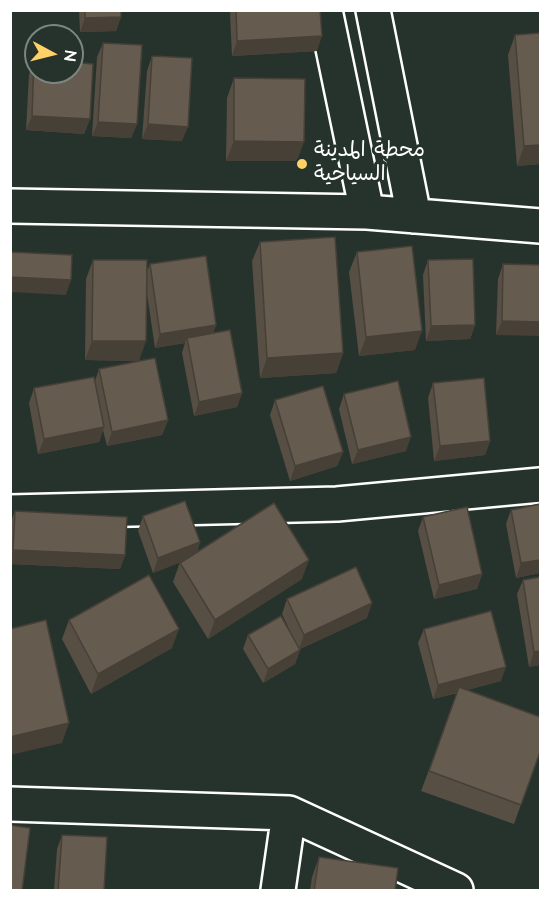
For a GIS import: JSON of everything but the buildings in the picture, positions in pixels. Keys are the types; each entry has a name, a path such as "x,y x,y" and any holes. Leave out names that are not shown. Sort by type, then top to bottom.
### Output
{"street":[{"path":"325,10 367,212"},
{"path":"373,10 414,216"},
{"path":"10,206 367,212 540,226"},
{"path":"10,512 338,504 540,485"},
{"path":"10,804 289,813 456,891"},
{"path":"278,891 289,813"}],"place":[{"name":"محطة المدينة السياحية","path":"302,164"}]}
